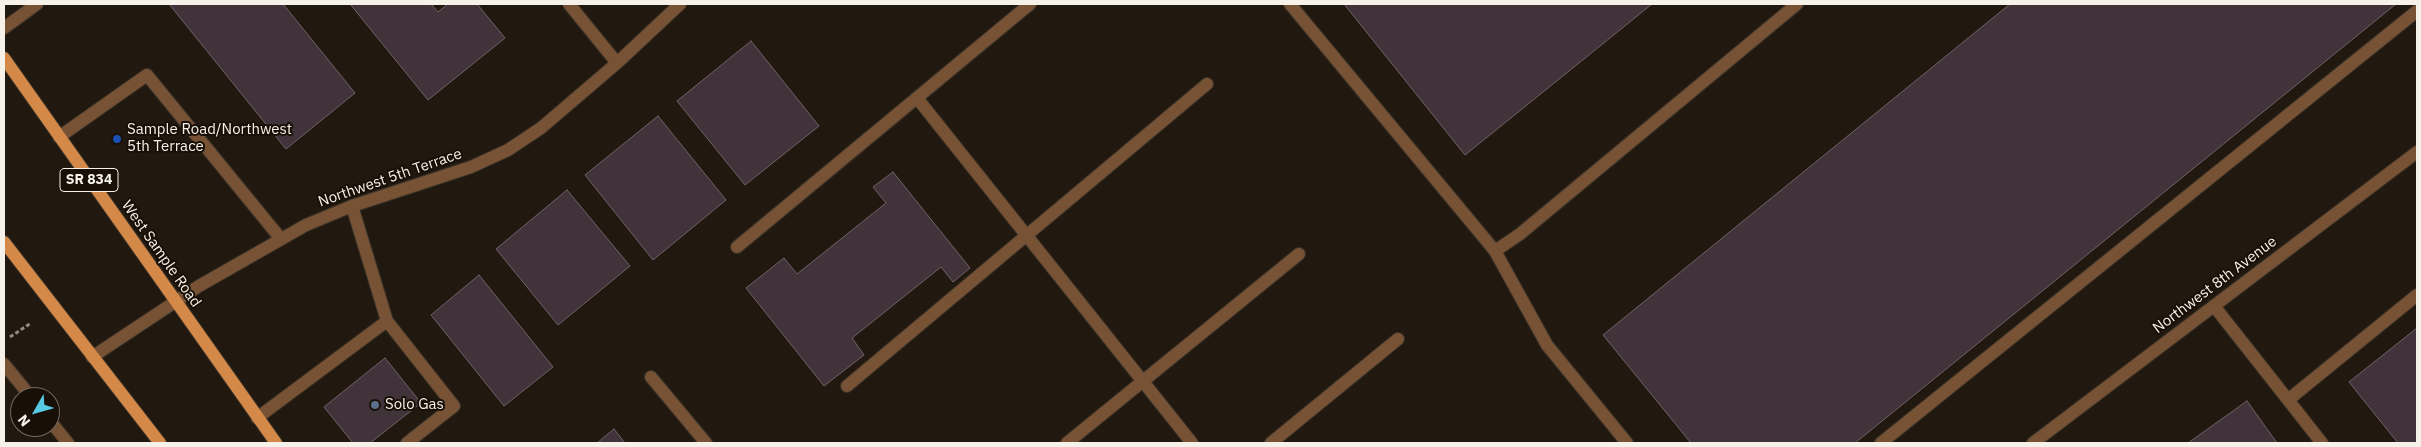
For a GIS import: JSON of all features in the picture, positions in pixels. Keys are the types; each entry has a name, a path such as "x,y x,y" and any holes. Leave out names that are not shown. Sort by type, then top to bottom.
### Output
{"main road":[{"name":"West Sample Road","path":"4,58 276,443"},
{"path":"4,242 160,443"}],"street":[{"path":"4,28 37,4"},
{"path":"569,4 617,63"},
{"name":"Northwest 5th Terrace","path":"92,357 175,302 306,226 352,206 471,167 508,150 541,128 617,63 680,4"},
{"path":"737,247 1030,4"},
{"path":"1290,4 1495,252 1547,345 1627,443"},
{"path":"1495,252 1520,234 1797,4"},
{"path":"1881,443 2417,12"},
{"path":"59,137 147,75 282,239"},
{"path":"847,386 1207,84"},
{"path":"917,98 1192,443"},
{"name":"Northwest 8th Avenue","path":"2033,443 2417,152"},
{"path":"352,206 387,321 454,406 407,443"},
{"path":"1067,443 1299,254"},
{"path":"2288,400 2417,295"},
{"path":"2214,306 2322,443"},
{"path":"257,418 387,321"},
{"path":"1271,443 1398,339"},
{"path":"4,364 22,387"},
{"path":"651,377 706,443"},
{"path":"60,433 68,443"}],"path":[{"path":"10,337 32,323"}],"building":[{"path":"169,4 283,4 355,93 286,149"},
{"path":"350,4 431,4 438,12 448,4 477,4 505,38 428,100"},
{"path":"1344,4 1652,4 1465,155"},
{"path":"2010,4 2396,4 1855,443 1691,443 1603,335"},
{"path":"751,41 819,126 745,185 677,101"},
{"path":"658,116 726,200 653,260 585,175"},
{"path":"893,172 970,268 953,282 941,267 852,338 864,355 824,386 746,288 784,258 797,274 886,203 873,187"},
{"path":"567,190 630,266 558,325 496,249"},
{"path":"479,275 553,367 504,406 431,315"},
{"path":"2417,328 2417,443 2398,443 2349,382"},
{"path":"385,358 421,403 370,443 353,443 324,407"},
{"path":"2247,401 2277,443 2188,443"},
{"path":"614,429 625,443 597,443"}],"place":[{"name":"Sample Road/Northwest 5th Terrace","path":"117,139"},
{"name":"Solo Gas","path":"375,405"}]}
